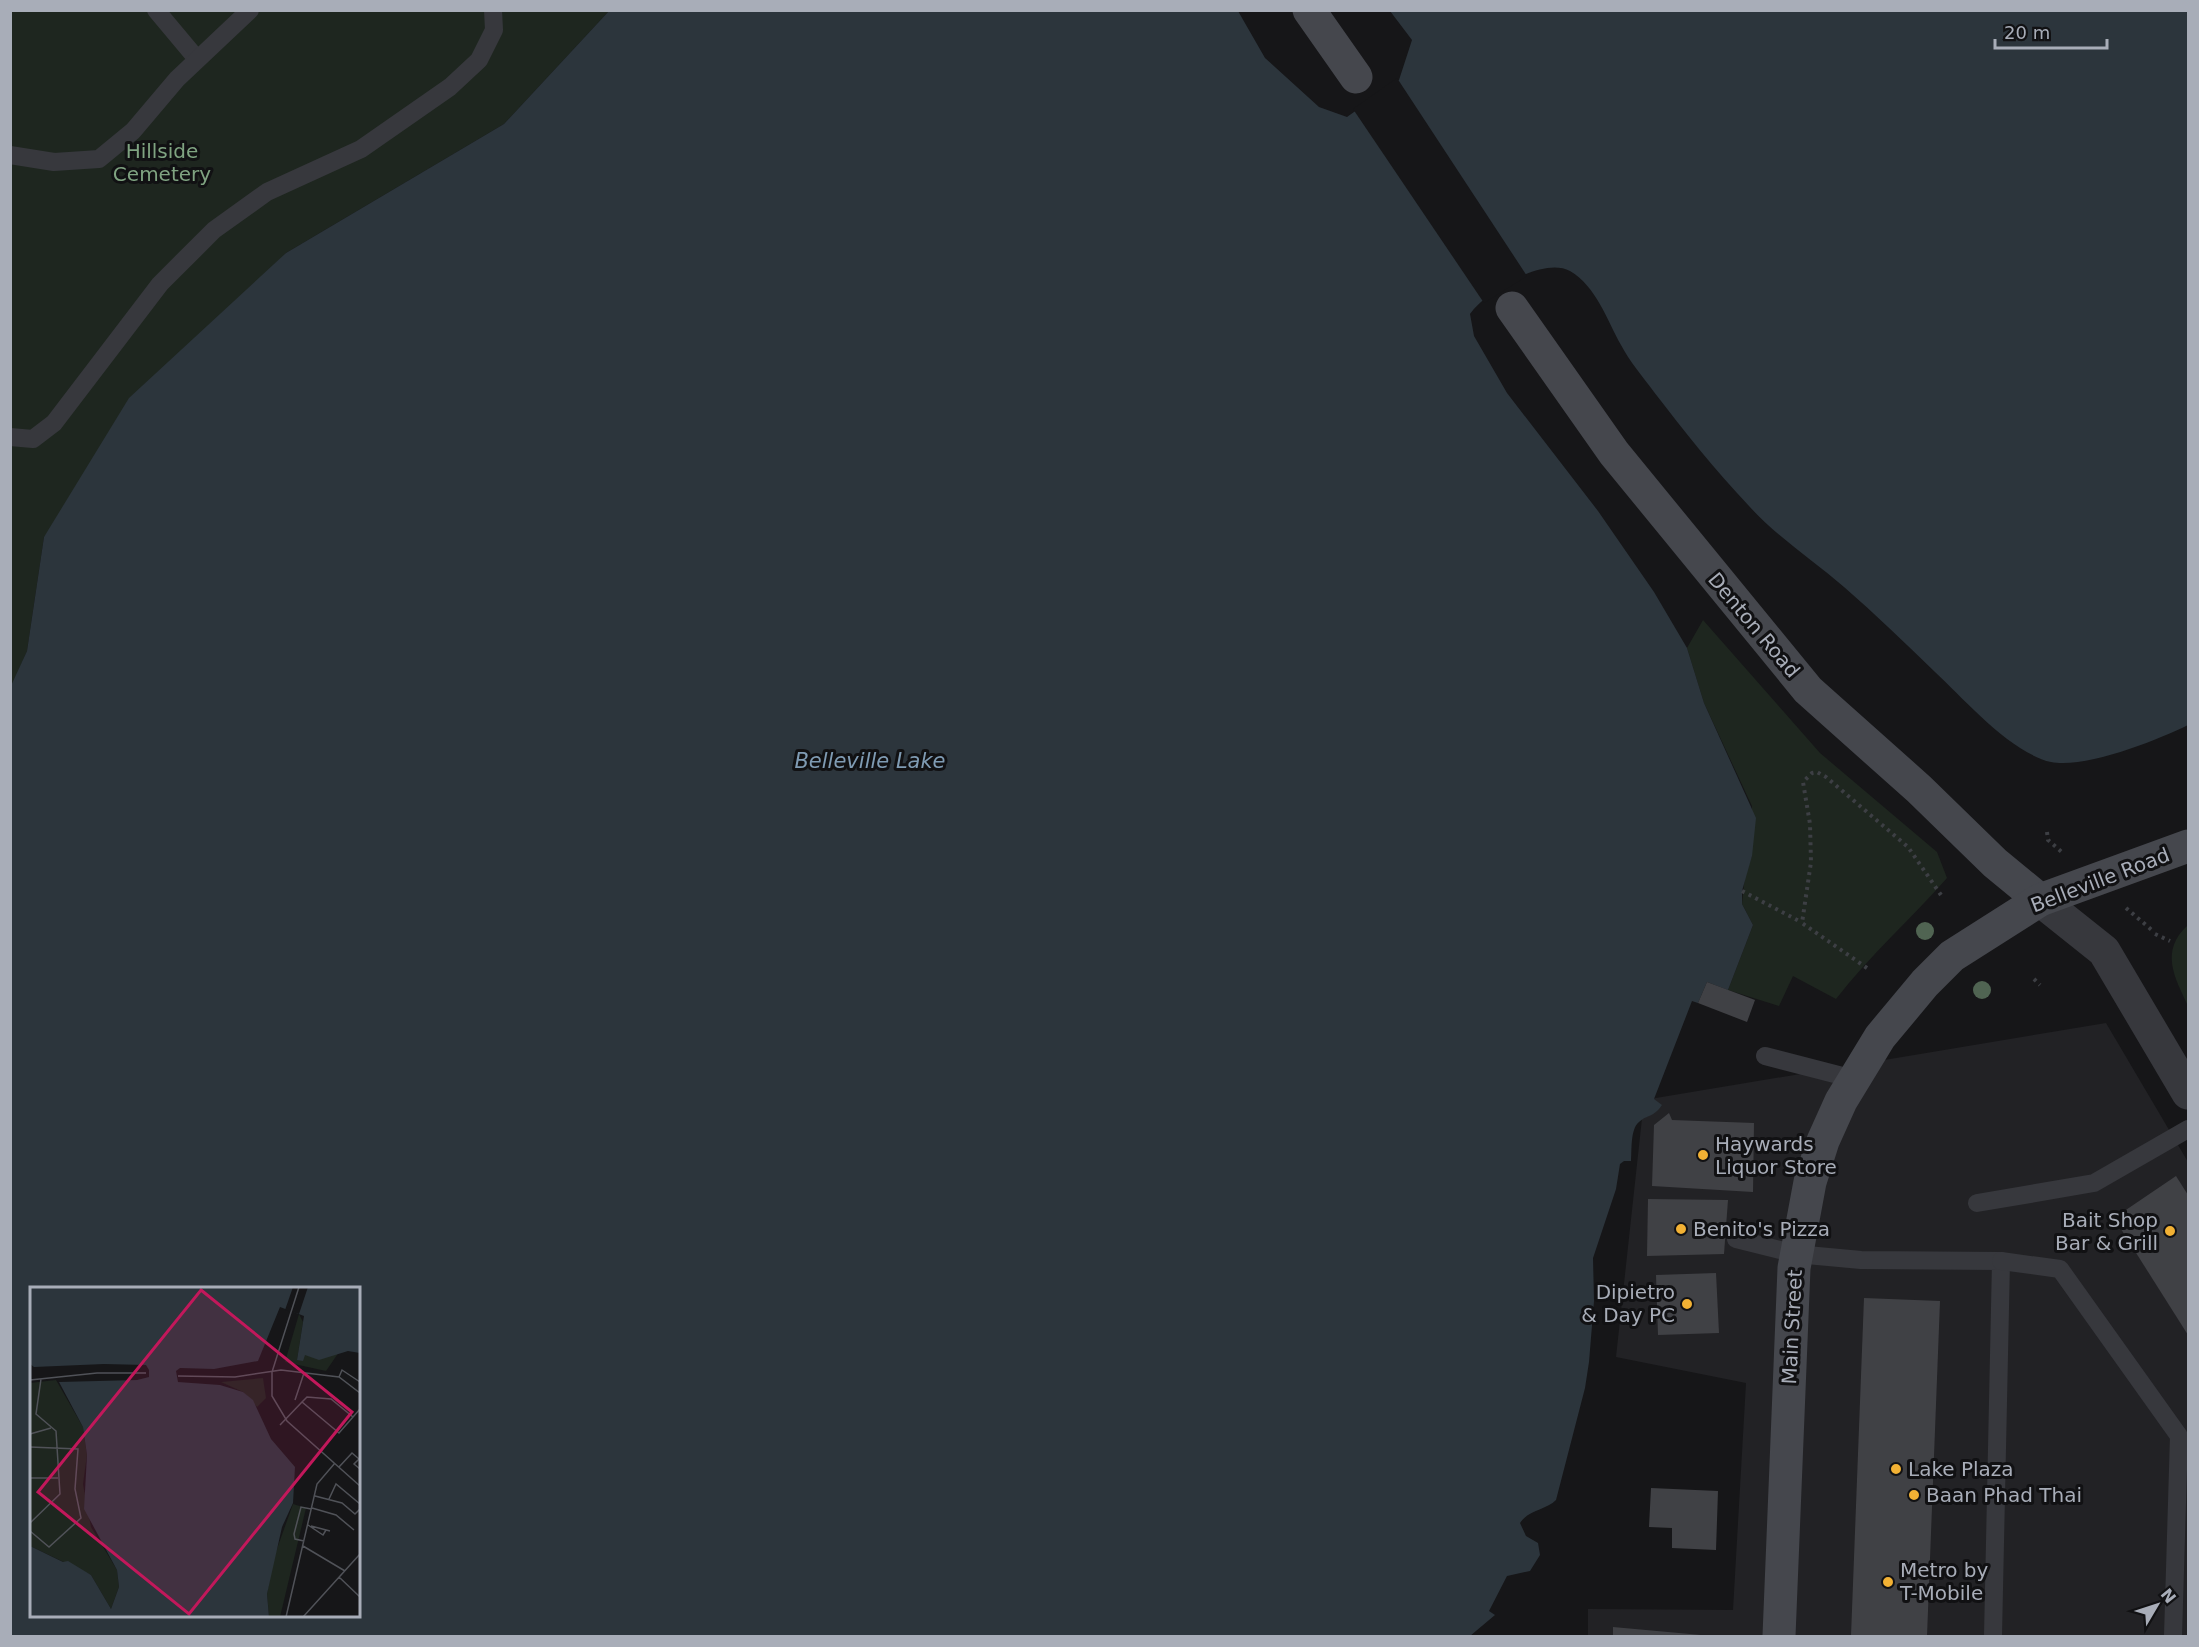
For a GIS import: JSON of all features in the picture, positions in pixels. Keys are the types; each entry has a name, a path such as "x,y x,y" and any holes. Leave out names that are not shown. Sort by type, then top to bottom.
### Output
{"main road":[{"path":"1309,10 1356,77"},
{"name":"Denton Road","path":"1512,308 1614,453 1808,690 1919,789 1995,863 2040,900"},
{"name":"Belleville Road","path":"1904,1008 1952,956 2040,900 2188,846"},
{"name":"Main Street","path":"1779,1636 1796,1254 1800,1225 1820,1151 1841,1101 1880,1037 1904,1008"}],"street":[{"path":"2040,900 2104,951 2188,1093"}],"lane":[{"path":"156,10 197,59"},
{"path":"10,155 54,162 99,159 133,131 197,59 250,10"},
{"path":"10,437 33,439 54,423 160,284 214,230 267,192 361,149 450,87 479,60 494,30 494,10"},
{"path":"1765,1056 1854,1079"},
{"path":"1977,1203 2094,1183 2188,1129"},
{"path":"1737,1239 1796,1254 1861,1260 2001,1262 2060,1269 2179,1436 2173,1636"},
{"path":"1993,1636 2001,1262"}],"path":[{"path":"1802,923 1811,862 1810,824 1803,782 1812,773 1817,772 1826,777 1908,847 1941,895"},
{"path":"1742,891 1802,923 1866,968"},
{"path":"2155,934 2170,941"},
{"path":"2034,979 2040,985"}],"shaded area":[{"path":"2106,1023 2188,1162 2188,1636 1588,1636 1588,1609 1733,1610 1746,1383 1616,1357 1644,1100"}],"green space":[{"name":"Hillside Cemetery","path":"11,11 609,11 504,124 286,253 44,537 27,651 11,688"},
{"path":"1703,620 1820,753 1937,852 1947,878 1862,967 1836,999 1793,976 1779,1006 1728,990 1753,925 1742,904 1745,875 1752,856 1752,806 1704,703 1687,648"},
{"path":"2188,925 2188,1006 2178,985 2172,965 2172,955 2179,935"}],"water":[{"name":"Belleville Lake","path":"609,11 1238,11 1265,58 1319,107 1347,117 1399,80 1412,40 1390,11 2188,11 2188,725 2121,752 2083,761 2051,762 2020,748 1989,724 1867,608 1771,528 1749,506 1700,450 1632,363 1594,294 1579,277 1559,268 1545,268 1530,272 1501,287 1477,305 1470,314 1474,336 1507,393 1598,511 1654,592 1687,648 1704,703 1756,818 1752,856 1742,891 1742,904 1753,925 1728,990 1707,982 1698,1003 1692,1001 1654,1099 1662,1105 1656,1112 1636,1125 1631,1161 1624,1161 1620,1164 1616,1189 1593,1258 1594,1301 1589,1362 1585,1388 1556,1500 1528,1515 1520,1523 1526,1536 1538,1543 1540,1555 1530,1571 1507,1576 1489,1611 1495,1615 1470,1636 11,1636 10,688 27,651 44,537 129,398 286,253 504,124"}],"pier":[{"path":"1397,78 1527,276 1484,303 1353,109"}],"building":[{"path":"1707,982 1755,1000 1747,1022 1698,1003"},
{"path":"1669,1113 1672,1120 1754,1123 1753,1192 1652,1186 1654,1125"},
{"path":"2176,1176 2188,1195 2188,1335 2114,1218"},
{"path":"1648,1199 1728,1200 1724,1254 1647,1256"},
{"path":"1716,1273 1719,1333 1658,1335 1656,1275"},
{"name":"Lake Plaza","path":"1864,1298 1940,1301 1927,1636 1851,1636"},
{"path":"1651,1488 1718,1491 1716,1550 1672,1548 1672,1528 1649,1527"},
{"path":"1613,1627 1701,1635 1701,1636 1613,1636"}],"place":[{"name":"Haywards Liquor Store","path":"1703,1155"},
{"name":"Benito's Pizza","path":"1681,1229"},
{"name":"Bait Shop Bar & Grill","path":"2170,1231"},
{"name":"Dipietro & Day PC","path":"1687,1304"},
{"name":"Lake Plaza","path":"1896,1469"},
{"name":"Baan Phad Thai","path":"1914,1495"},
{"name":"Metro by T-Mobile","path":"1888,1582"}]}
